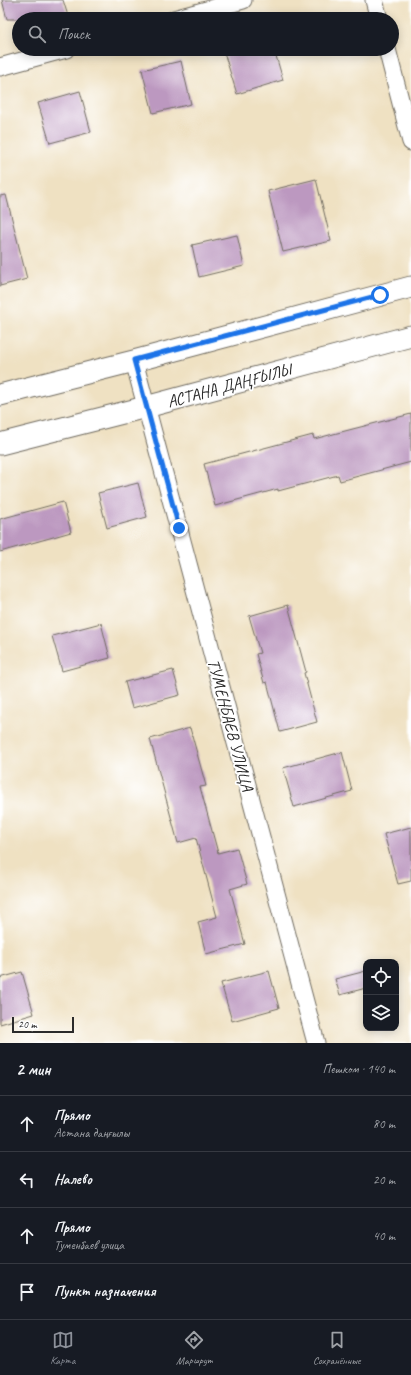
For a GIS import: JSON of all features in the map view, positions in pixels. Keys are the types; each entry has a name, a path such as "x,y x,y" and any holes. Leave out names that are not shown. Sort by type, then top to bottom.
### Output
{"street":[{"path":"199,12 243,0"},
{"path":"374,0 377,12"},
{"path":"0,67 40,56"},
{"path":"389,56 411,142"},
{"path":"0,395 411,287"},
{"name":"АСТАНА ДАҢҒЫЛЫ","path":"0,444 146,407 411,336"},
{"name":"ТУМЕНБАЕВ УЛИЦА","path":"134,360 316,1043"}],"building":[{"path":"2,0 63,0 67,12 12,12 12,19 7,19"},
{"path":"225,56 276,56 283,80 237,94"},
{"path":"181,61 191,104 153,113 142,70"},
{"path":"80,91 91,132 50,143 38,103"},
{"path":"316,179 331,241 283,252 268,191"},
{"path":"6,195 27,279 0,286 0,196"},
{"path":"237,235 244,266 199,277 192,245"},
{"path":"411,414 411,462 340,481 338,475 215,506 204,464 313,435 314,439"},
{"path":"138,483 147,517 107,528 98,493"},
{"path":"63,502 71,532 0,552 0,519"},
{"path":"288,605 306,672 304,673 317,722 280,732 267,682 264,683 256,654 260,653 249,616"},
{"path":"101,623 110,658 62,671 52,636"},
{"path":"173,670 180,695 132,708 125,682"},
{"path":"190,728 206,786 200,787 218,853 237,848 247,884 230,889 245,944 206,954 198,922 217,917 196,838 178,843 150,739"},
{"path":"342,752 352,791 294,807 283,768"},
{"path":"411,827 411,881 398,884 384,834"},
{"path":"269,971 279,1008 232,1021 221,983"},
{"path":"22,972 34,1014 0,1024 0,978"},
{"path":"363,972 363,989 340,995 335,979"}],"route":[{"path":"179,528 134,360 380,295"}]}
